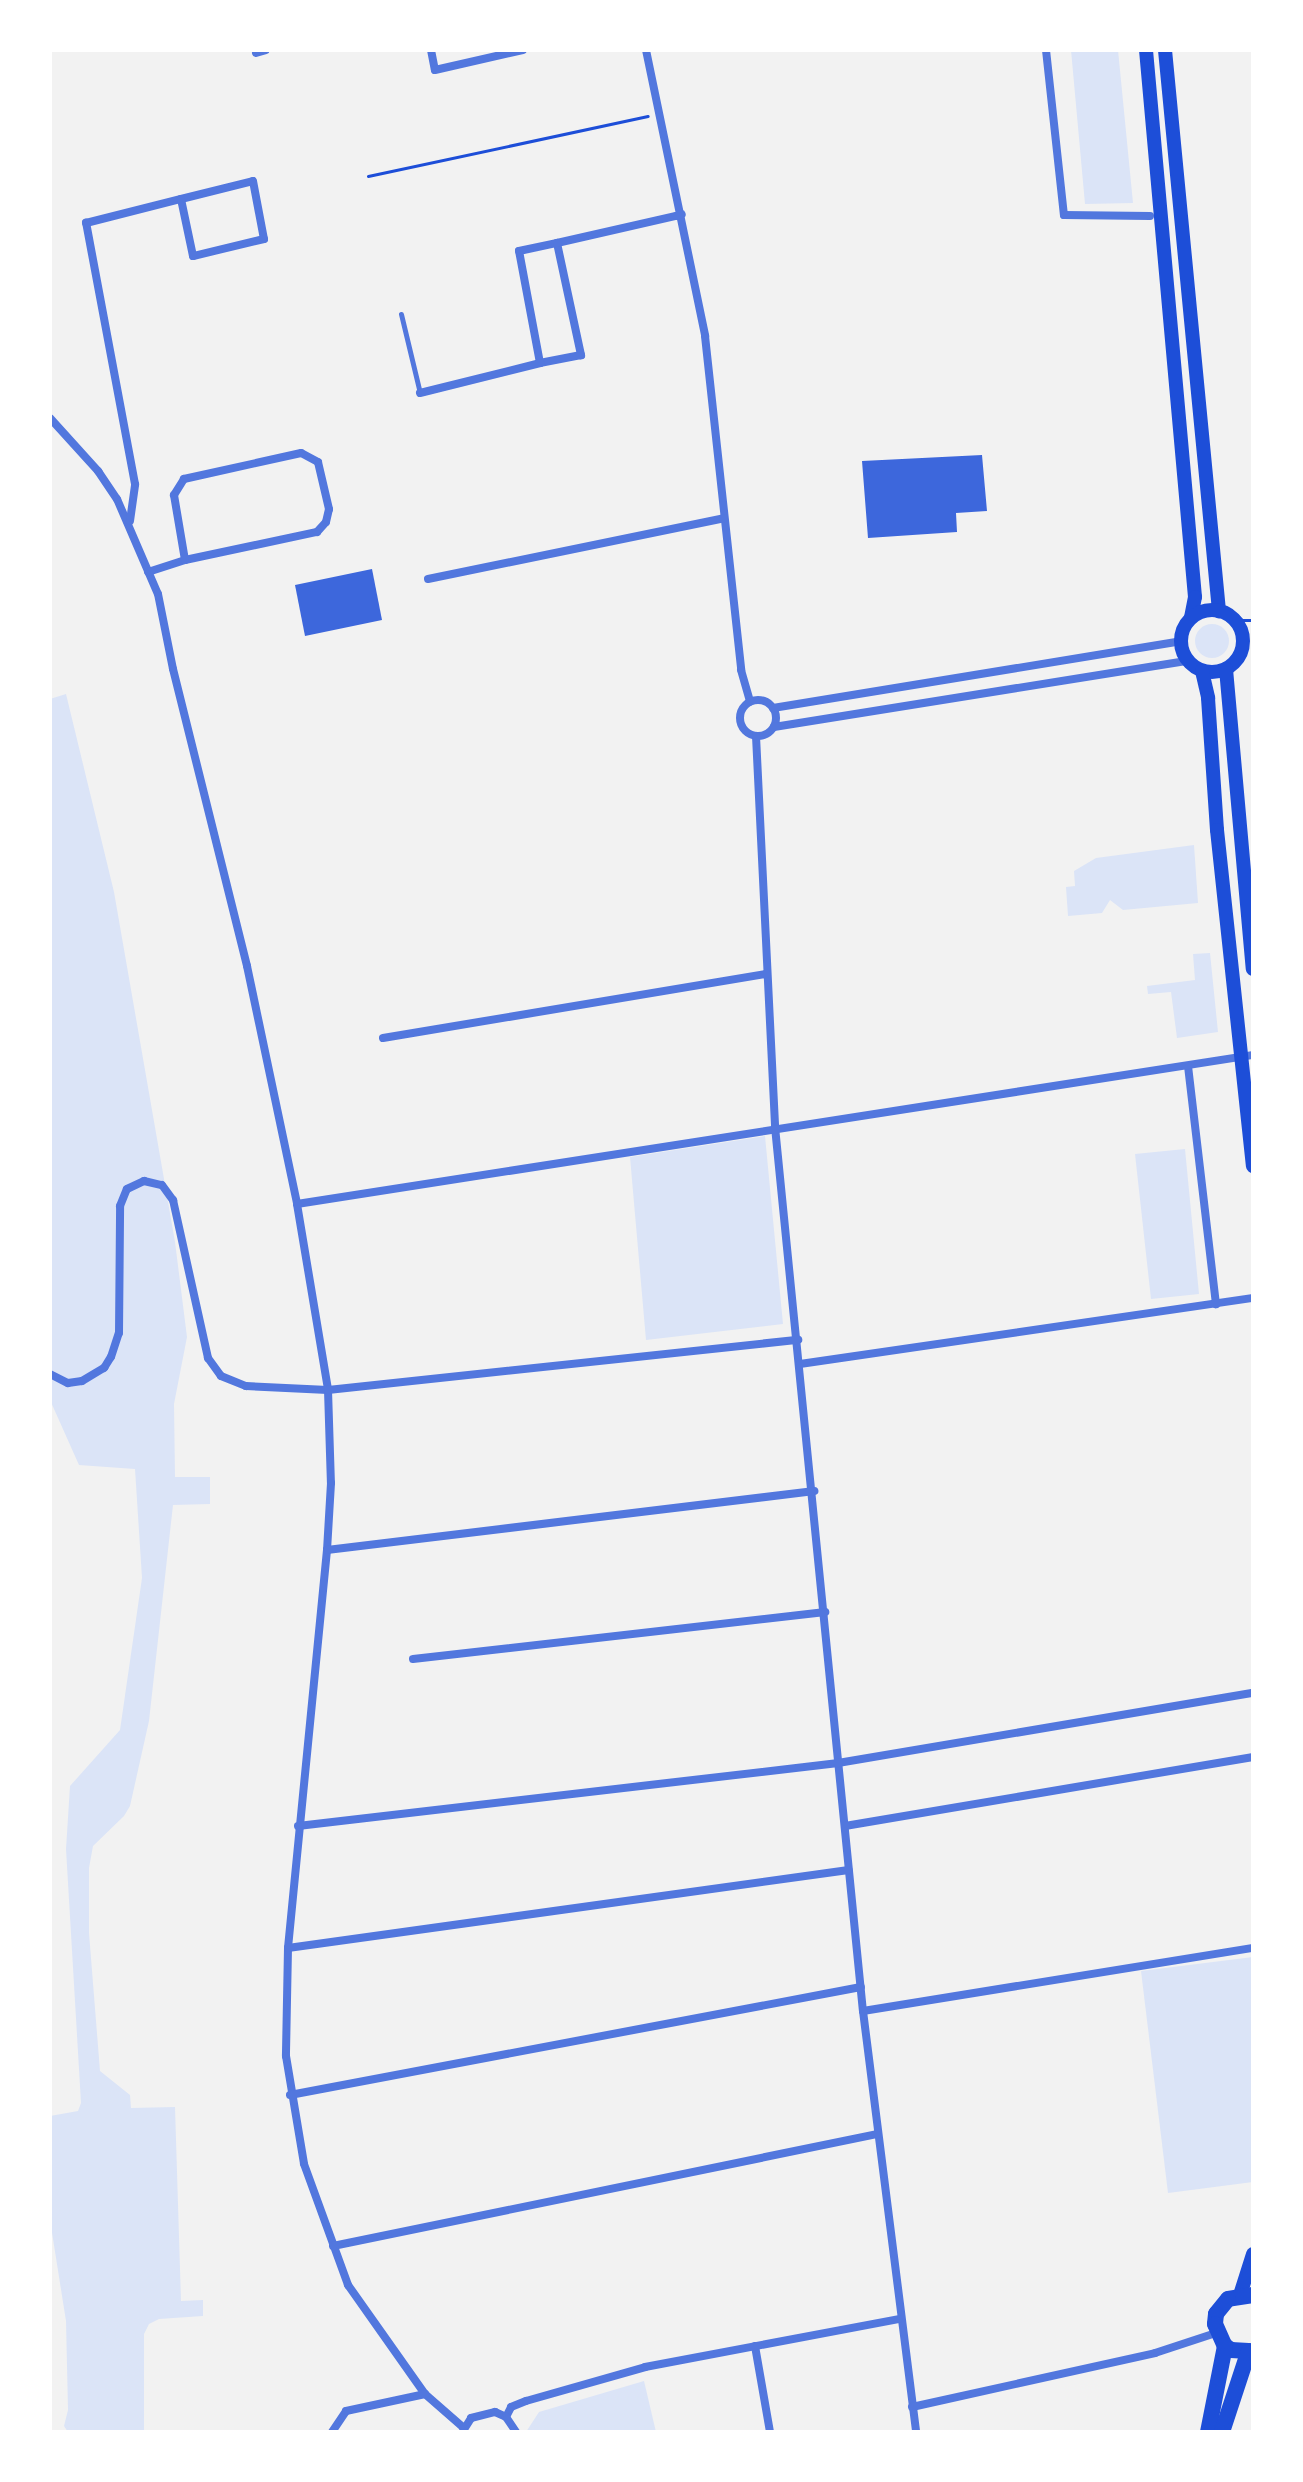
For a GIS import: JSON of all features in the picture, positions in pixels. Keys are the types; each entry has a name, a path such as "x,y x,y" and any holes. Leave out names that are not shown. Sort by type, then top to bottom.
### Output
{"main road":[{"path":"1146,50 1195,597 1191,618 1181,641 1188,661 1202,671 1226,669 1238,658 1253,651"},
{"path":"1165,50 1219,611"},
{"path":"1191,618 1209,610 1253,624"},
{"path":"1236,621 1243,639 1238,658"},
{"path":"1226,669 1247,824 1253,969"},
{"path":"1202,671 1208,698 1217,830 1247,1056 1253,1166"},
{"path":"1208,2432 1220,2340 1216,2314 1221,2305 1246,2295 1253,2254"},
{"path":"1220,2340 1251,2352 1222,2432"}],"street":[{"path":"256,53 266,50"},
{"path":"431,50 435,70 523,50"},
{"path":"646,50 705,336 741,670 750,702"},
{"path":"1046,50 1064,215 1150,216"},
{"path":"130,521 135,484 86,223 181,199 253,181 264,239 193,256 181,199"},
{"path":"540,363 519,251 682,214"},
{"path":"420,393 581,355 557,243"},
{"path":"50,418 98,471 130,521 158,594 173,669 247,966 297,1204 328,1390 331,1483 327,1550 288,1948 286,2056 290,2095 304,2164 348,2285 425,2394 463,2430 482,2413 506,2417 516,2432"},
{"path":"148,572 185,560 317,532 329,516 318,462 301,453 184,479 174,495 185,560"},
{"path":"428,579 724,518"},
{"path":"1181,641 773,708 760,700 750,702 743,710 741,721 746,731 756,736 766,734 774,727 1188,661"},
{"path":"773,708 774,727"},
{"path":"756,736 775,1127 814,1491 863,2011 899,2319 916,2432"},
{"path":"383,1038 767,974"},
{"path":"297,1204 775,1127 1247,1056"},
{"path":"1188,1066 1216,1304"},
{"path":"50,1374 68,1383 82,1381 104,1368 111,1357 119,1333 120,1206 127,1189 144,1181 162,1185 173,1200 202,1343 208,1358 221,1376 246,1386 328,1390 798,1340"},
{"path":"800,1366 1253,1298"},
{"path":"327,1550 814,1491"},
{"path":"413,1659 825,1612"},
{"path":"298,1826 838,1763 1253,1693"},
{"path":"845,1826 1253,1757"},
{"path":"288,1948 849,1870"},
{"path":"863,2011 1253,1948"},
{"path":"290,2095 861,1987"},
{"path":"333,2246 877,2134"},
{"path":"506,2417 511,2407 526,2401 650,2366 899,2319"},
{"path":"912,2404 1220,2340"},
{"path":"755,2346 770,2432"},
{"path":"332,2432 346,2411 425,2394"}],"lane":[{"path":"401,314 420,393"}],"path":[{"path":"368,176 660,113"}],"shaded area":[{"path":"1071,50 1118,50 1133,203 1085,204"},
{"path":"1212,624 1224,629 1229,641 1224,653 1212,658 1200,653 1195,641 1200,629"},
{"path":"66,694 114,892 175,1242 187,1337 174,1404 175,1477 210,1477 210,1504 173,1505 149,1721 130,1806 93,1846 89,1868 89,1933 100,2071 130,2095 131,2108 175,2107 181,2301 203,2300 203,2316 159,2319 149,2324 144,2334 144,2432 68,2432 64,2426 68,2410 66,2321 50,2220 50,2116 78,2111 81,2103 66,1849 70,1786 120,1730 142,1578 135,1469 79,1465 50,1400 50,699"},
{"path":"1194,845 1198,903 1123,910 1110,900 1102,913 1068,916 1066,887 1075,886 1074,871 1096,858"},
{"path":"1210,953 1218,1032 1177,1038 1171,992 1148,994 1147,986 1195,980 1193,954"},
{"path":"765,1136 783,1324 646,1340 630,1157"},
{"path":"1185,1149 1199,1294 1151,1299 1135,1154"},
{"path":"1253,1957 1253,2182 1168,2193 1141,1971"},
{"path":"644,2381 656,2432 526,2432 539,2412"}],"building":[{"path":"982,455 987,511 956,513 957,532 868,538 862,461"},
{"path":"372,569 382,620 305,636 295,585"}]}
